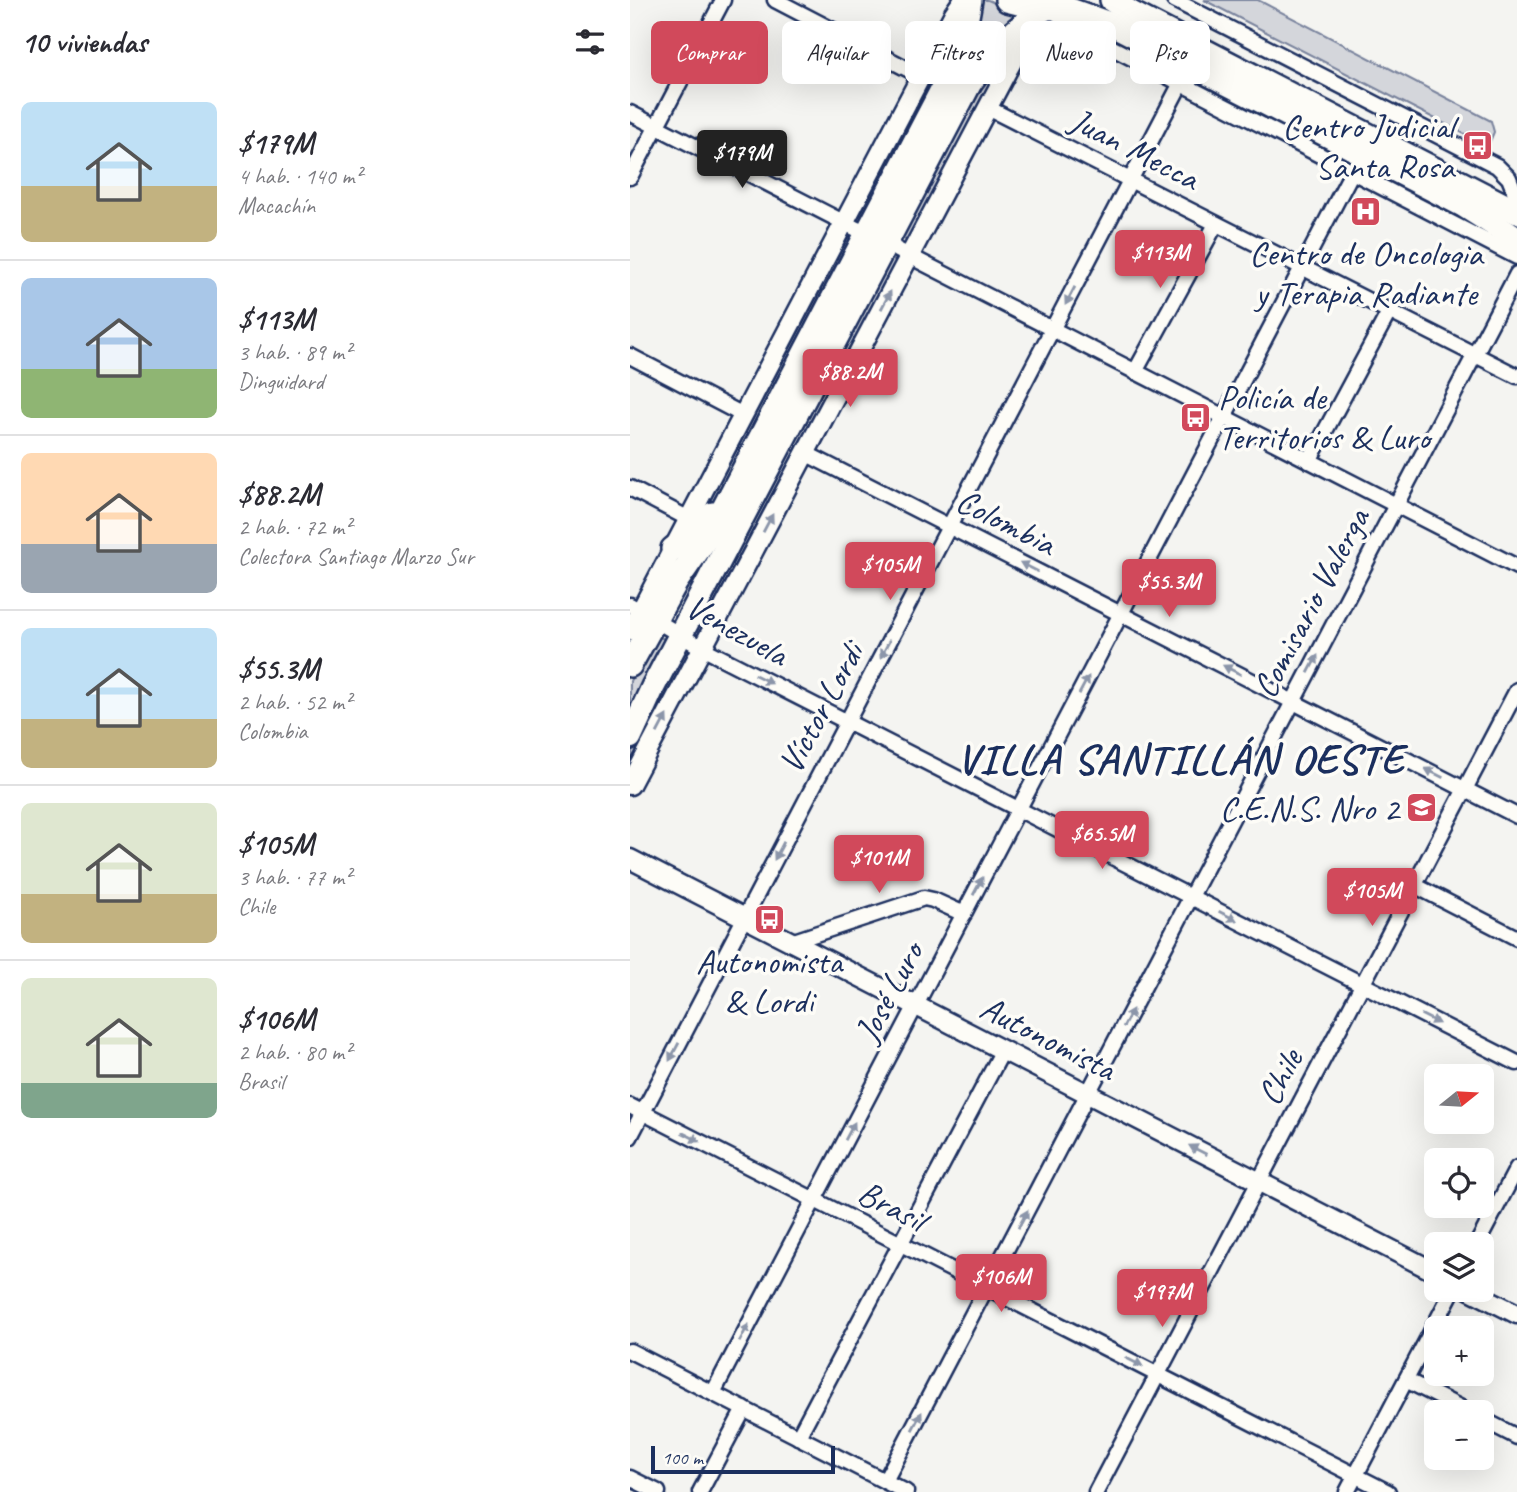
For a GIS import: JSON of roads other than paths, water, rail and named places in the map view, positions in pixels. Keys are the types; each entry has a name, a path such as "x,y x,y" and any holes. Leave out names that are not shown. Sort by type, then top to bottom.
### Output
{"main road":[{"path":"630,737 876,239 950,74 963,39 970,0"},
{"path":"1007,0 1108,22 1459,202 1517,239"},
{"path":"1112,0 1131,13 1517,212"},
{"path":"630,665 642,611 679,577 708,539 754,450 970,83 999,45 1050,9"},
{"path":"673,549 708,521 737,469 754,450"}],"street":[{"path":"630,177 723,0"},
{"path":"775,0 905,68"},
{"path":"951,21 963,0"},
{"path":"1174,0 1497,166 1509,178 1517,198"},
{"path":"630,785 1024,39 1050,9 1072,27 1130,57"},
{"path":"630,631 917,84"},
{"name":"Víctor Lordi","path":"630,1137 636,1109 744,917 1180,84"},
{"path":"1183,84 1517,257"},
{"name":"Juan Mecca","path":"988,108 1517,376"},
{"path":"630,113 1517,567"},
{"name":"José Luro","path":"713,1393 1352,172"},
{"path":"1135,372 1216,224"},
{"name":"Comisario Valerga","path":"885,1481 1517,274"},
{"path":"1309,461 1390,312"},
{"path":"630,356 743,415"},
{"name":"Colombia","path":"805,453 1517,816"},
{"path":"630,488 688,519"},
{"name":"Venezuela","path":"642,611 702,648 1517,1063"},
{"name":"Chile","path":"1096,1492 1517,690"},
{"name":"Autonomista","path":"630,859 1424,1266"},
{"path":"1414,886 1517,939"},
{"path":"791,942 924,898 964,914"},
{"path":"798,1437 1003,1050"},
{"name":"Brasil","path":"636,1109 1388,1492"},
{"path":"1483,1232 1517,1168"},
{"path":"1347,1492 1447,1302"},
{"path":"1494,1302 1517,1314"},
{"path":"630,1351 906,1492"},
{"path":"1406,1380 1445,1400"},
{"path":"700,1492 744,1409"},
{"path":"1494,1425 1517,1437"},
{"path":"630,1478 658,1492"}],"place":[{"name":"Centro Judicial Santa Rosa","path":"1477,146"},
{"name":"Centro de Oncologia y Terapia Radiante","path":"1366,212"},
{"name":"Policía de Territorios & Luro","path":"1195,417"},
{"name":"C.E.N.S. Nro 2","path":"1422,808"},
{"name":"Autonomista & Lordi","path":"769,920"}],"district":[{"name":"VILLA SANTILLÁN OESTE","path":"1181,759"}]}
